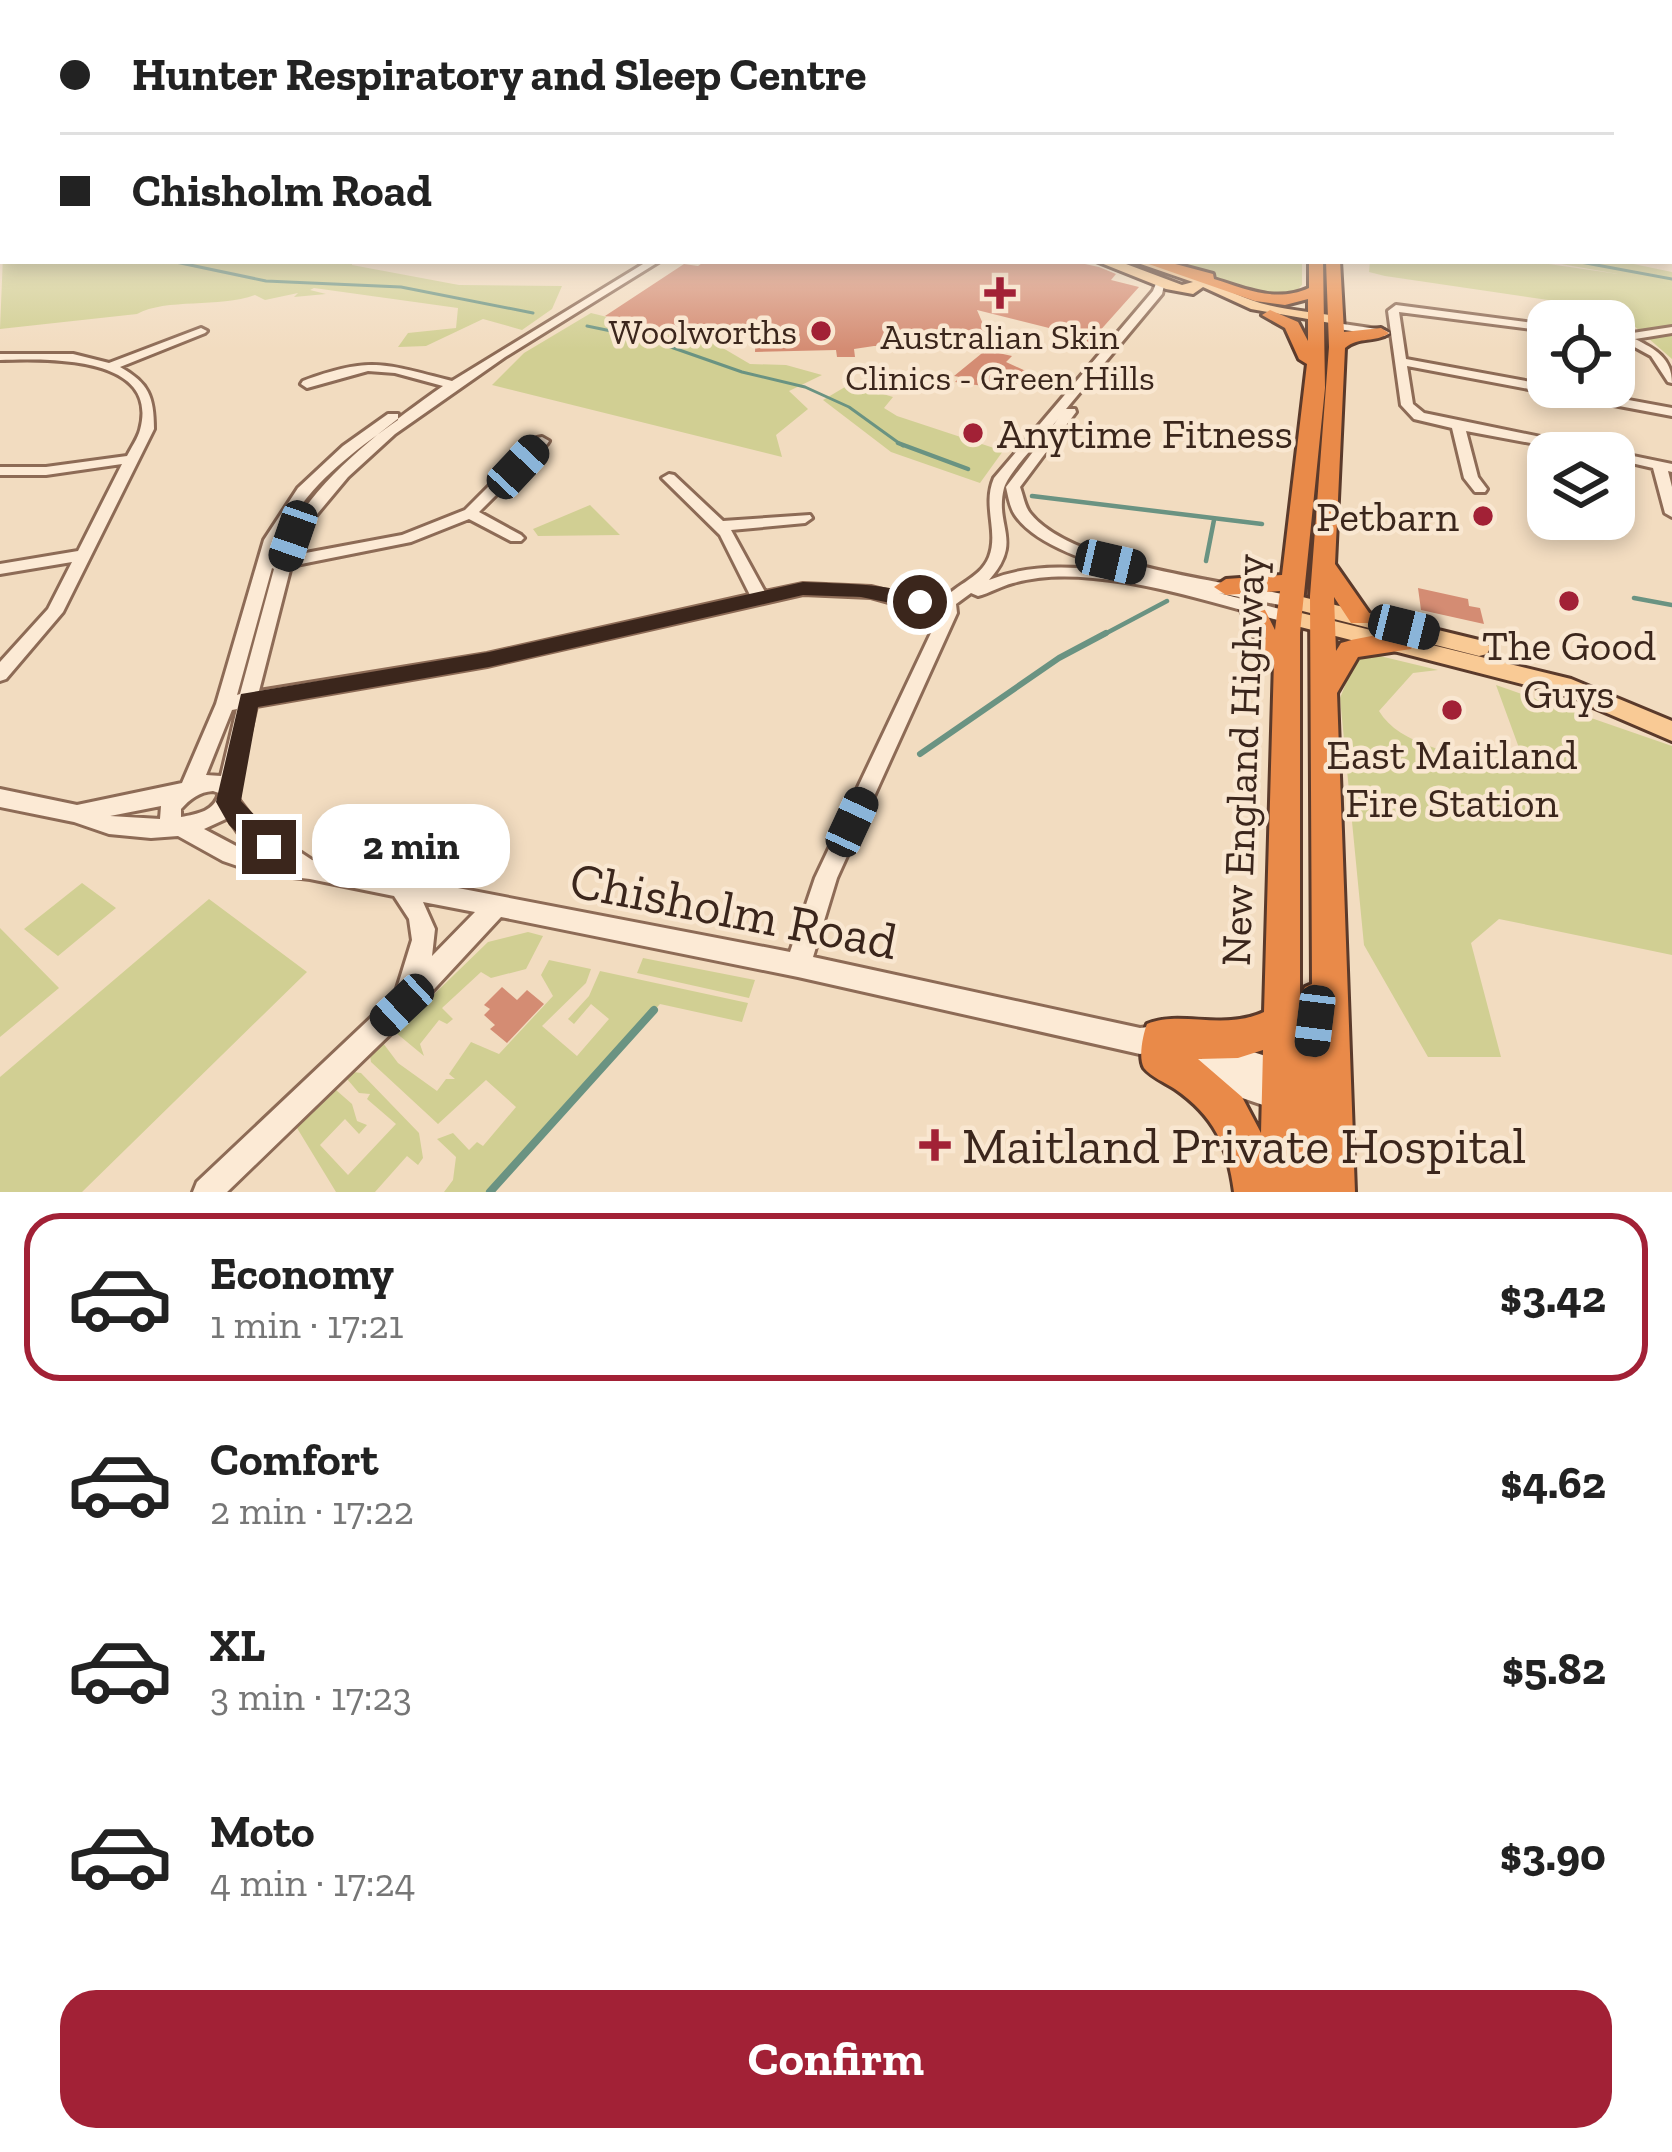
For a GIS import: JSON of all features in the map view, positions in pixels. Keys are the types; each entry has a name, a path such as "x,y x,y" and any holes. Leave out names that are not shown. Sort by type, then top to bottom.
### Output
{"highway":[{"path":"1158,264 1192,271 1252,304"},
{"name":"New England Highway","path":"1280,1192 1286,1086 1282,1023 1287,659 1315,372 1316,264"},
{"name":"New England Highway","path":"1333,264 1336,331 1324,563 1323,694 1334,1192"},
{"path":"1190,283 1252,304 1290,300 1316,290"},
{"path":"1270,315 1292,325 1315,372"},
{"path":"1336,331 1350,335 1391,332"},
{"path":"1324,563 1360,617"},
{"path":"1226,587 1290,600"},
{"path":"1252,608 1268,639 1287,659"},
{"path":"1323,694 1350,649 1402,643"},
{"path":"1314,1192 1306,1113 1286,1086 1310,1060 1329,914"},
{"path":"1153,1045 1261,1036 1282,1023"},
{"path":"1153,1045 1234,1117 1251,1156 1256,1192"}],"main road":[{"path":"1117,264 1161,282 1190,283"},
{"path":"1149,264 1190,283 1313,319 1336,331"},
{"path":"1159,303 1185,297 1252,304 1270,315 1313,319"},
{"path":"1290,600 1402,643 1571,688 1672,731"},
{"path":"1323,616 1360,617 1582,676 1672,716"}],"street":[{"path":"0,798 76,814 95,825 178,827 215,818 229,795 284,562 307,511 353,460 451,385 637,264"},
{"path":"178,827 168,812 187,791 225,704 272,540 304,491 366,435 651,264"},
{"path":"1161,282 999,481 994,499 1002,547 1013,567 1039,573 1101,574 1252,608 1290,600"},
{"path":"949,613 994,582 1060,566 1064,560 1051,542 1014,505 1017,479 1159,303 1190,283"},
{"path":"1527,325 1396,308 1391,332 1402,362 1407,405 1419,416 1527,438"},
{"path":"1641,342 1672,330"},
{"path":"111,366 201,331"},
{"path":"1336,331 1391,332"},
{"path":"1635,341 1668,365 1672,380"},
{"path":"0,357 59,357 111,366 145,390 151,410 56,613 0,674"},
{"path":"1402,362 1672,412"},
{"path":"307,384 369,364 451,385"},
{"path":"1458,424 1471,478 1480,489"},
{"path":"263,566 406,539 470,513 542,440"},
{"path":"0,471 46,471 132,459"},
{"path":"1635,459 1665,466 1672,513"},
{"path":"669,478 721,526 759,596"},
{"path":"470,513 516,538"},
{"path":"721,526 805,518"},
{"path":"798,965 826,878 954,596 988,572 1002,547 1016,536 1051,542 1226,587"},
{"path":"0,569 85,555"},
{"path":"225,704 489,659 759,596 837,588 904,599 949,613"},
{"path":"76,814 187,791 209,782 229,795"},
{"name":"Chisholm Road","path":"229,795 259,838 310,869"},
{"name":"Chisholm Road","path":"178,827 254,866 310,869 493,909 798,965 1153,1045 1286,1086"},
{"path":"402,889 420,916 425,947 402,1005"},
{"path":"207,1192 402,1005 493,909"}],"shaded area":[{"path":"3,264 352,264 459,285 562,286 552,309 522,330 483,319 426,346 398,347 408,333 456,328 458,308 314,288 310,290 326,294 294,297 298,293 265,300 255,295 0,329"},
{"path":"1167,264 1302,264 1302,285 1292,295 1249,292"},
{"path":"1370,264 1549,264 1618,274 1561,264 1633,264 1672,272 1672,359 1635,327 1635,300 1548,300 1369,272"},
{"path":"591,313 716,344 750,364 786,365 822,375 789,391 808,409 776,435 782,457 492,385 524,353"},
{"path":"850,384 893,397 884,408 897,416 1003,451 980,483 891,452 823,400"},
{"path":"590,505 620,535 538,536 533,529"},
{"path":"1359,651 1438,670 1413,673 1379,711 1402,734 1434,748 1504,766 1522,756 1496,685 1672,746 1672,955 1499,919 1471,943 1501,1057 1428,1057 1364,945 1340,698"},
{"path":"82,883 116,908 58,956 24,929"},
{"path":"209,899 307,972 82,1192 0,1192 0,1077"},
{"path":"0,928 59,988 0,1037"},
{"path":"528,932 543,936 526,969 491,978 481,972 442,1008 453,1019 447,1024 439,1020 420,1044 424,1056 395,1032 488,942"},
{"path":"643,958 755,980 749,998 637,973"},
{"path":"549,960 591,969 586,983 542,1026 577,1056 609,1019 591,1004 574,1024 568,1019 589,996 600,971 748,1003 742,1022 660,1004 490,1192 444,1192 453,1180 456,1157 437,1139 453,1133 469,1150 477,1142 483,1146 516,1107 486,1080 438,1124 370,1056 383,1043 398,1063 437,1091 446,1079 455,1079 449,1074 471,1042 499,1054 553,996 541,975"},
{"path":"354,1072 361,1073 419,1133 423,1158 418,1165 407,1156 375,1192 336,1192 297,1128 336,1090 352,1104 357,1121 367,1125 359,1134 345,1119 320,1145 348,1175 396,1124 367,1099 370,1094 359,1093 347,1079"}],"building":[{"path":"684,264 1085,264 1116,274 1111,280 1139,287 1080,353 1064,349 1071,342 1063,340 1069,333 977,310 989,338 945,339 947,345 933,349 927,345 874,346 854,349 855,357 837,357 836,350 755,352 756,330 677,332 605,316"},
{"path":"992,345 994,352 1012,356 1006,362 1028,372 1012,390 955,382 960,377 954,376"},
{"path":"1418,588 1468,599 1469,606 1480,608 1484,624 1421,610"},
{"path":"502,987 517,1000 527,990 544,1004 507,1043 490,1029 495,1025 484,1015 490,1009 484,1005"}],"waterway":[{"path":"185,264 266,281 401,287 533,313"},
{"path":"1591,264 1672,279"},
{"path":"587,326 645,338 742,372 805,387 849,407 900,444"},
{"path":"900,444 968,469"},
{"path":"900,444 903,446"},
{"path":"1032,496 1262,524"},
{"path":"1206,561 1214,520"},
{"path":"1634,598 1672,605"},
{"path":"1101,636 1167,601"},
{"path":"920,754 1059,658 1106,633"},
{"path":"490,1192 654,1010"}],"place":[{"name":"Australian Skin Clinics - Green Hills","path":"1000,293"},
{"name":"Woolworths","path":"821,331"},
{"name":"Anytime Fitness","path":"973,433"},
{"name":"Petbarn","path":"1483,516"},
{"name":"The Good Guys","path":"1569,601"},
{"name":"East Maitland Fire Station","path":"1452,710"},
{"name":"Maitland Private Hospital","path":"935,1145"}],"route":[{"path":"269,847 237,818 229,802 248,700 489,659 803,589 837,588 920,602"}]}
